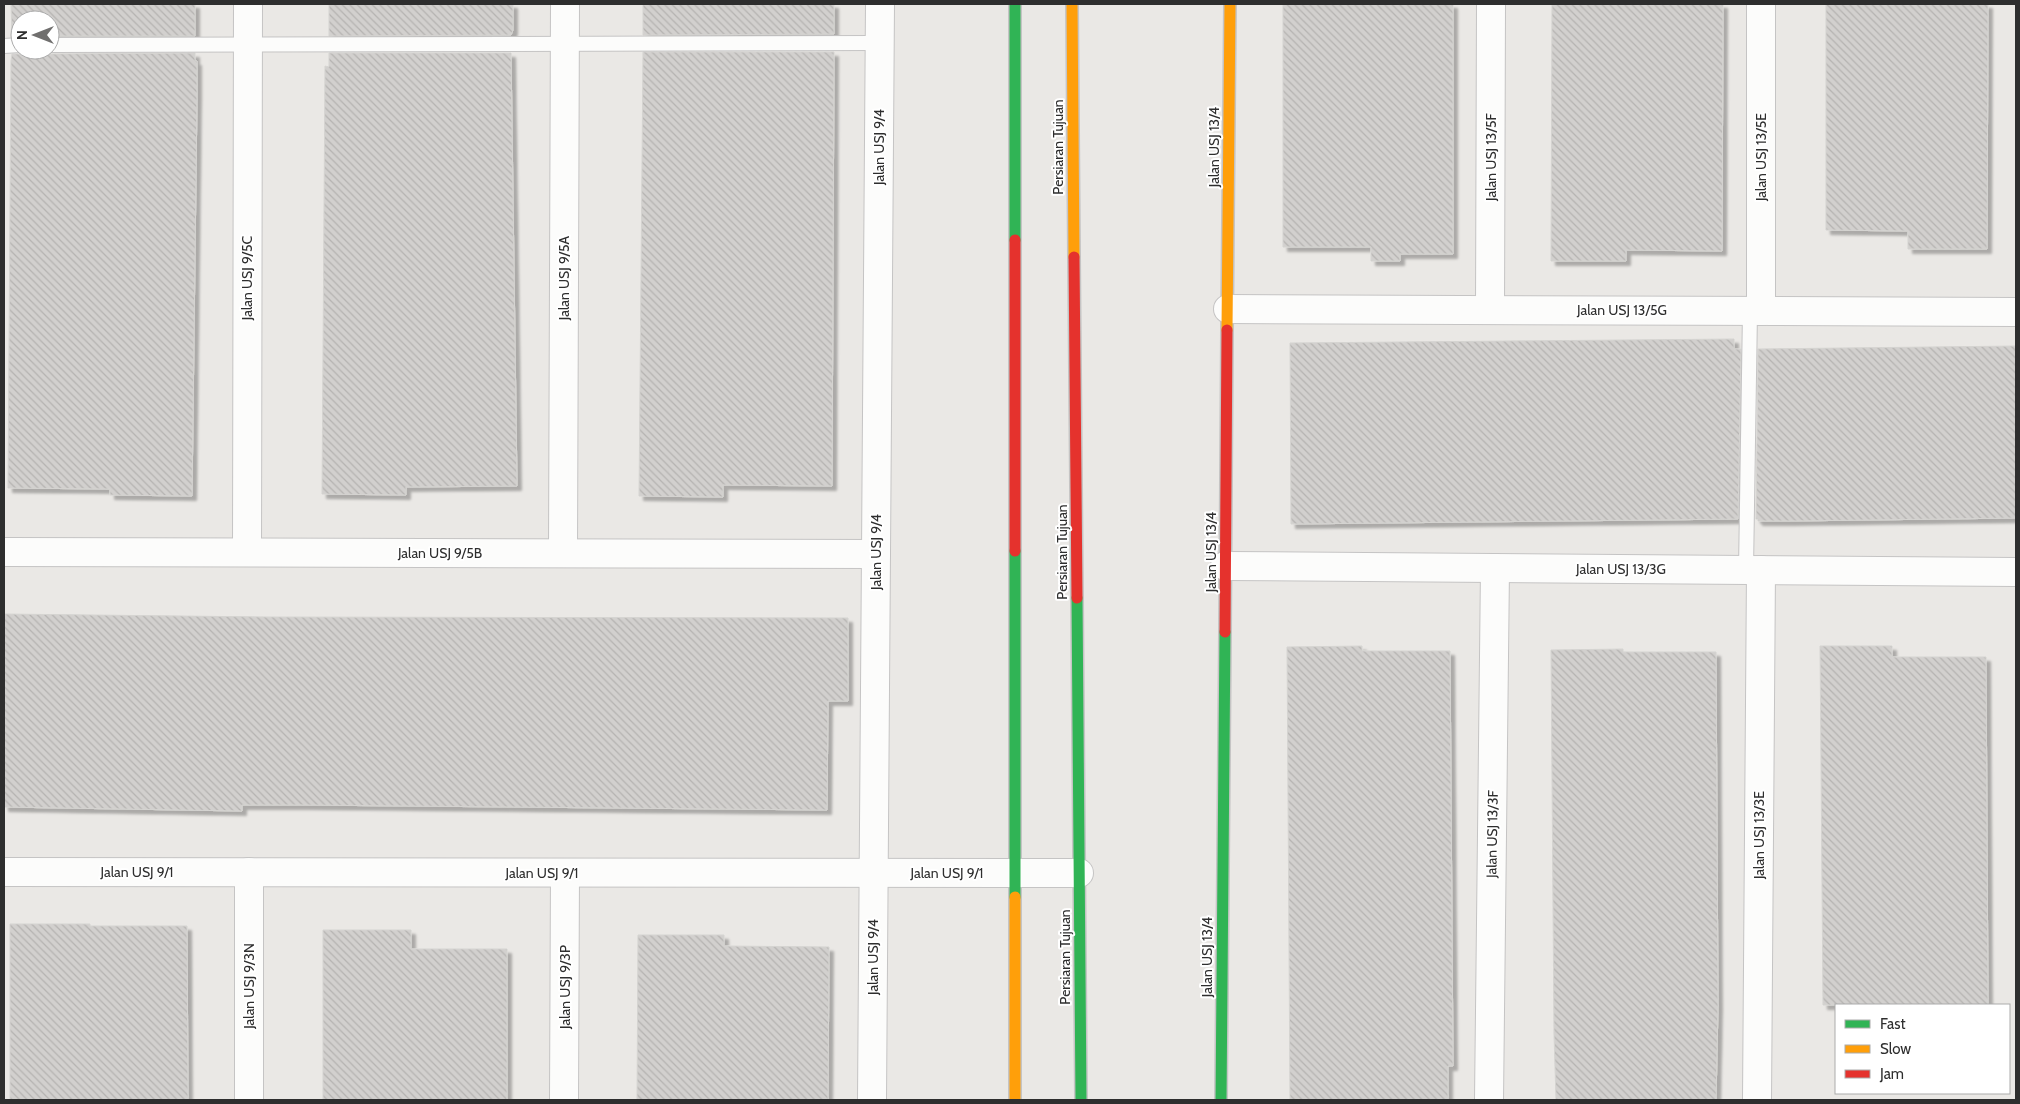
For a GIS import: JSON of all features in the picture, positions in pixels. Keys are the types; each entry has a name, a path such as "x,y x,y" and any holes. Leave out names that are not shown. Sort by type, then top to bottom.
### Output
{"main road":[{"path":"1015,4 1016,1100"},
{"name":"Persiaran Tujuan","path":"1072,4 1081,1100"},
{"name":"Jalan USJ 13/4","path":"1221,1100 1230,4"}],"street":[{"name":"Jalan USJ 9/5C","path":"247,552 248,4"},
{"name":"Jalan USJ 9/5A","path":"563,553 565,4"},
{"name":"Jalan USJ 9/4","path":"872,1100 880,4"},
{"name":"Jalan USJ 13/5F","path":"1490,310 1492,4"},
{"name":"Jalan USJ 13/5E","path":"1755,310 1761,4"},
{"name":"Jalan USJ 13/5G","path":"1228,309 2016,312"},
{"name":"Jalan USJ 9/5B","path":"4,552 876,554"},
{"name":"Jalan USJ 13/3G","path":"1226,566 2016,572"},
{"name":"Jalan USJ 13/3F","path":"1489,1100 1495,568"},
{"name":"Jalan USJ 13/3E","path":"1753,570 1757,1100"},
{"name":"Jalan USJ 9/1","path":"4,872 1080,874"},
{"name":"Jalan USJ 9/3N","path":"249,872 249,1100"},
{"name":"Jalan USJ 9/3P","path":"564,1100 565,873"}],"lane":[{"path":"60,45 880,43"},
{"path":"1753,570 1755,310"}],"building":[{"path":"11,4 195,4 195,36 60,36 60,10 11,10"},
{"path":"329,4 513,4 513,30 511,35 329,36"},
{"path":"643,4 834,4 834,34 643,35"},
{"path":"1283,4 1453,4 1453,254 1400,254 1400,261 1371,261 1371,247 1283,247"},
{"path":"1552,4 1723,4 1722,251 1626,250 1626,261 1551,261"},
{"path":"1826,4 1988,4 1987,249 1908,249 1908,231 1826,230"},
{"path":"643,52 834,52 832,486 723,485 723,497 639,496"},
{"path":"195,53 195,61 197,61 197,96 192,496 110,495 110,489 8,488 11,61 60,60 60,54"},
{"path":"329,53 511,53 517,486 406,487 406,495 322,494 325,66 329,67"},
{"path":"1734,339 1734,349 1741,349 1738,519 1291,524 1290,343"},
{"path":"2016,346 2016,518 1791,521 1758,521 1756,519 1758,349"},
{"path":"4,614 268,617 848,618 848,701 828,701 827,810 242,805 242,811 4,807"},
{"path":"1362,646 1362,651 1450,651 1453,1066 1448,1066 1448,1100 1290,1100 1287,647"},
{"path":"1820,646 1892,646 1892,657 1986,657 1988,1004 1823,1005"},
{"path":"1623,649 1623,652 1716,652 1718,1006 1716,1100 1556,1100 1551,650"},
{"path":"10,924 187,926 188,1100 10,1100"},
{"path":"323,930 411,930 411,949 507,949 507,1100 323,1100"},
{"path":"638,935 724,935 724,946 829,947 828,1100 637,1100"}],"traffic: fast":[{"path":"1015,4 1015,240"},
{"path":"1015,551 1015,897"},
{"path":"1077,598 1081,1100"},
{"path":"1221,1100 1225,632"}],"traffic: slow":[{"path":"1072,4 1074,257"},
{"path":"1227,330 1230,4"},
{"path":"1015,897 1015,1100"}],"traffic: jam":[{"path":"1015,240 1015,551"},
{"path":"1074,257 1077,598"},
{"path":"1225,632 1227,330"}]}
